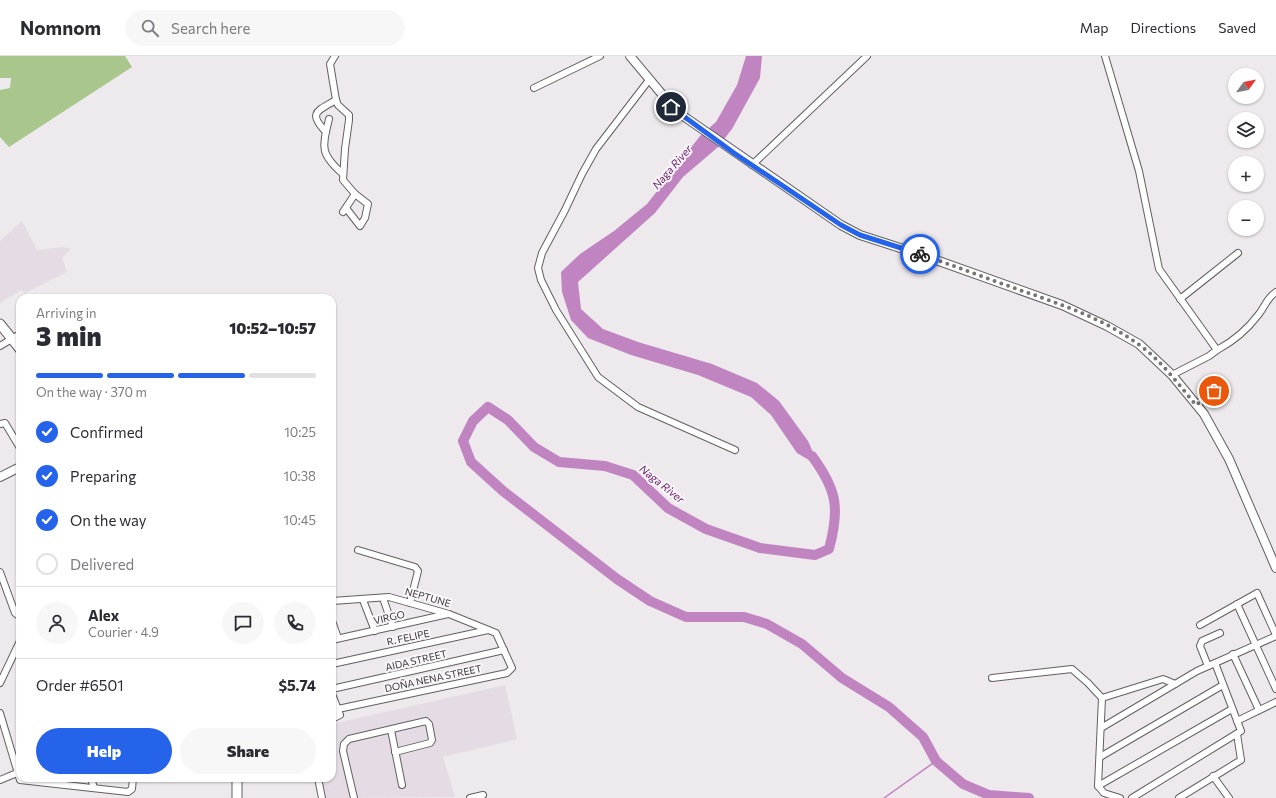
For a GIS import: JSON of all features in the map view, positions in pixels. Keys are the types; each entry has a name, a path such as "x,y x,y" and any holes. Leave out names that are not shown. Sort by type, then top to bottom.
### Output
{"main road":[{"path":"630,56 671,107 734,153 841,225 860,235 922,255 1062,305 1090,317 1139,344 1172,375 1204,414 1229,459 1276,568"},
{"path":"0,324 16,337"},
{"path":"0,477 16,469"},
{"path":"237,782 237,798"}],"street":[{"path":"335,56 330,64 336,100 338,105 349,115 343,180 355,194 368,204 366,218 360,226 345,210 355,194"},
{"path":"534,88 600,56"},
{"path":"752,165 867,56"},
{"path":"1106,56 1139,171 1159,268 1217,350"},
{"path":"649,80 596,149 542,253 538,268 556,310 598,377 638,407 735,450"},
{"path":"326,132 316,122 315,116 318,111 336,100"},
{"path":"329,119 326,132 325,156 329,162 343,174"},
{"path":"1180,299 1238,253"},
{"path":"1172,375 1210,356 1238,337 1260,313 1270,297 1276,292"},
{"path":"0,346 16,337"},
{"path":"1196,405 1214,391"},
{"path":"0,424 5,424 9,428 16,441"},
{"path":"358,550 415,567 418,571 410,603"},
{"path":"0,572 16,614"},
{"path":"1101,728 1208,666 1276,635 1257,593 1200,625"},
{"name":"NEPTUNE","path":"336,601 389,597 449,614 496,633 504,650"},
{"path":"383,598 393,627"},
{"path":"363,600 375,631"},
{"path":"1237,604 1276,689"},
{"name":"VIRGO","path":"336,639 449,614"},
{"name":"R. FELIPE","path":"336,663 488,630"},
{"path":"1208,666 1200,646 1202,641 1220,633"},
{"path":"0,683 16,649"},
{"name":"AIDA STREET","path":"336,688 504,650"},
{"name":"DOÑA NENA STREET","path":"338,709 507,673 512,668 504,650"},
{"path":"1233,654 1259,710"},
{"path":"1132,798 1241,731 1214,663"},
{"path":"992,678 1072,669 1088,683 1102,698 1098,786 1104,792 1120,798"},
{"path":"1102,698 1163,679 1175,684"},
{"path":"1100,757 1223,685"},
{"path":"1237,721 1276,702"},
{"path":"336,704 339,717 336,718"},
{"path":"1098,786 1232,709"},
{"path":"0,712 16,769"},
{"path":"354,798 343,751 344,744 349,739 426,721 429,724 432,740 430,743 395,752"},
{"path":"391,730 402,785"},
{"path":"1180,798 1213,776 1241,760 1237,734"},
{"path":"0,780 16,773"},
{"path":"1213,776 1229,798"},
{"path":"57,782 128,792 132,789 133,782"},
{"path":"92,782 94,788"},
{"path":"319,782 322,798"},
{"path":"470,798 483,795"}],"shaded area":[{"path":"746,56 762,56 760,78 732,129 718,147 683,177 655,213 578,282 581,309 603,329 638,342 712,364 757,383 779,401 808,441 819,466 797,453 771,415 751,397 698,375 631,355 588,338 571,320 562,292 561,272 580,254 614,231 647,204 700,136 716,122 737,85"},
{"path":"22,221 37,250 64,247 71,249 62,258 67,272 25,293 21,290 0,303 0,241"},
{"path":"505,685 517,739 443,757 455,797 325,798 323,782 336,782 336,723"}],"green space":[{"path":"0,56 125,56 132,67 9,147 0,137 0,90 10,88 11,78 0,78"}],"waterway":[{"name":"Naga River","path":"812,456 827,479 834,500 835,511 829,549 815,555 760,548 706,529 668,508 633,475 605,466 559,462 534,447 508,420 488,407 473,421 463,441 471,462 503,491 617,579 650,601 686,617 744,617 767,624 802,644 842,678 889,707 923,737 936,761 963,784 989,795 1029,798"},
{"path":"884,798 936,761"}],"way so far":[{"path":"920,254 1062,305 1085,314 1107,326 1139,344 1155,358 1172,375 1196,405 1214,391"}],"route":[{"path":"671,107 734,153 841,225 860,235 920,254"}]}
